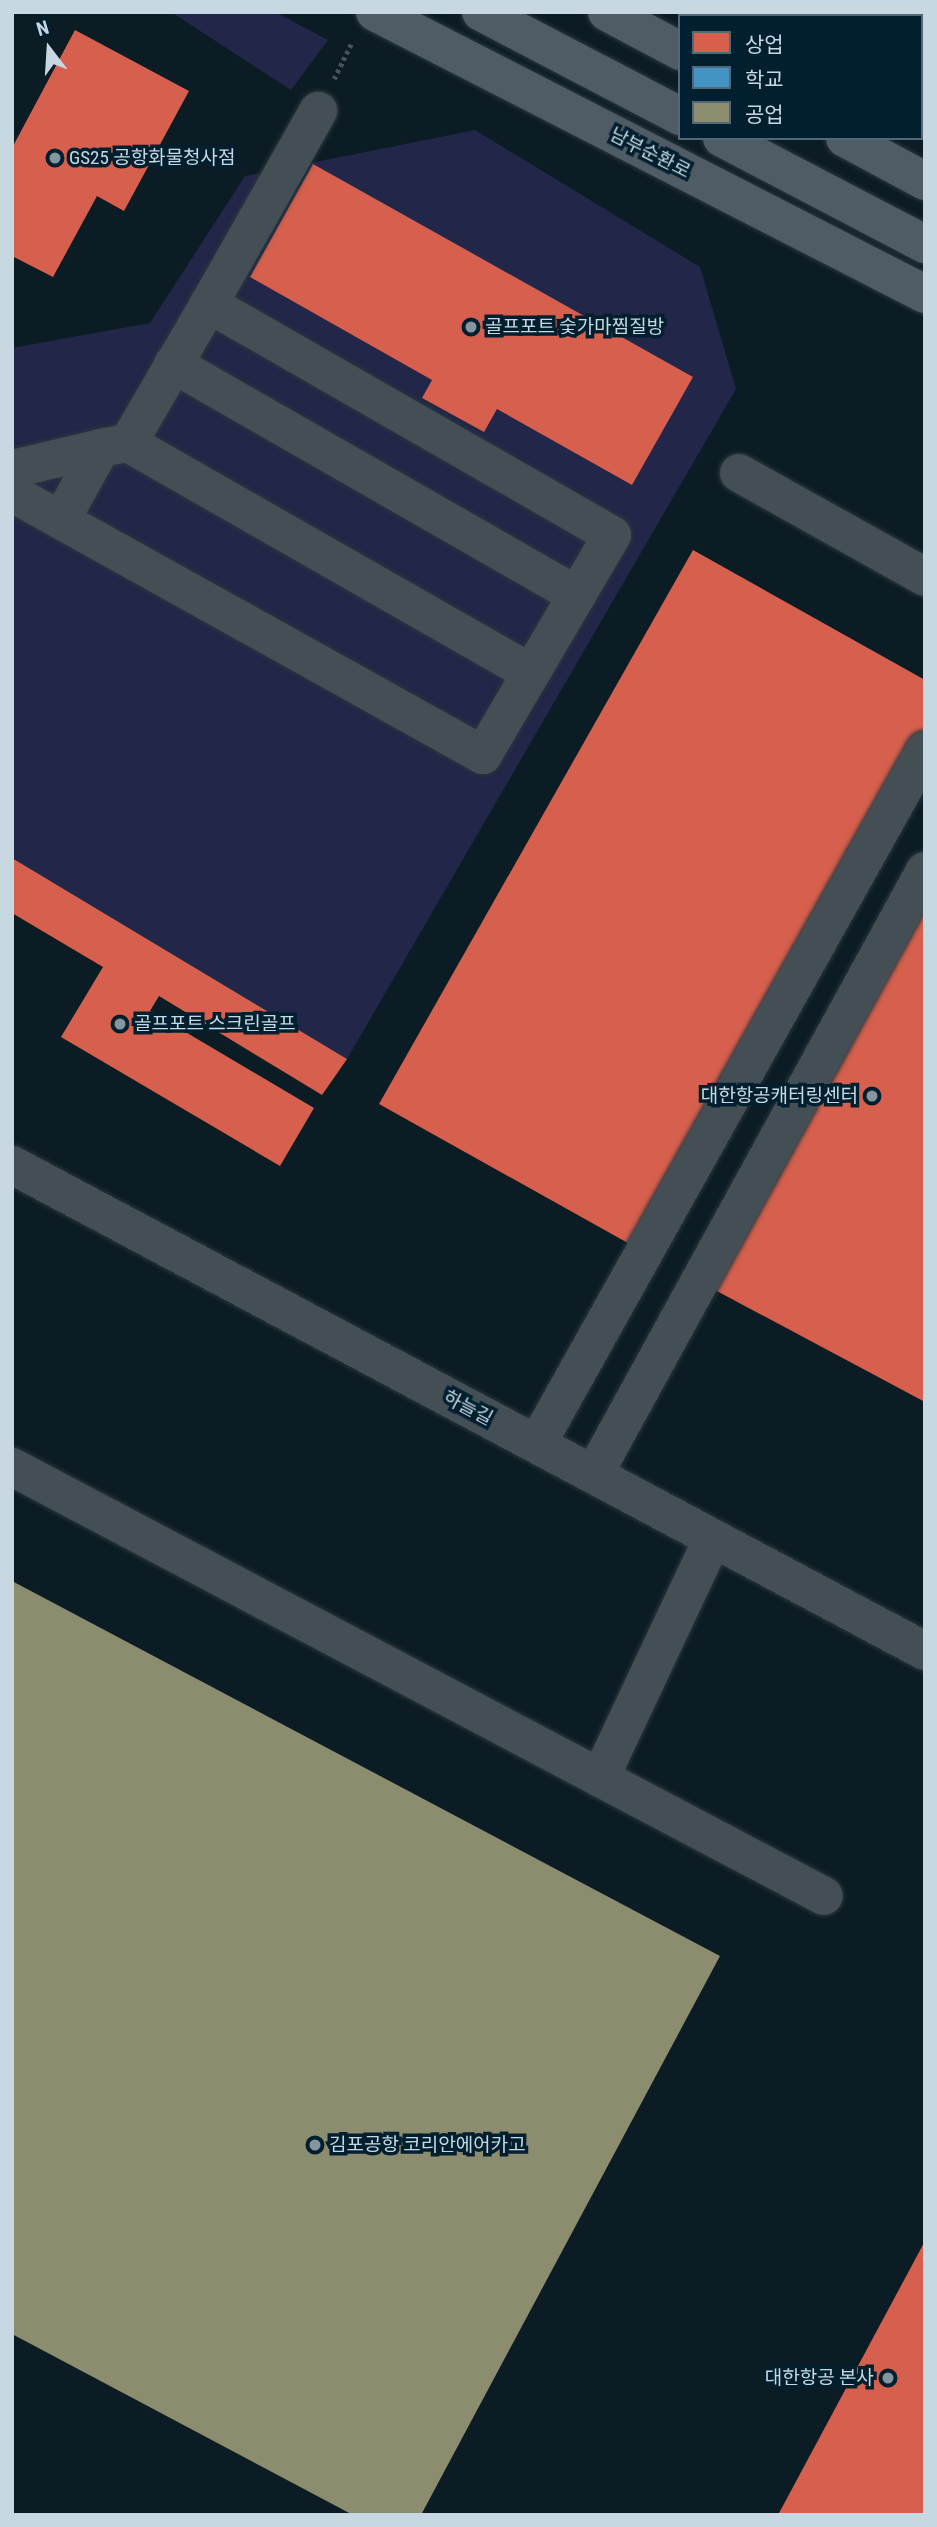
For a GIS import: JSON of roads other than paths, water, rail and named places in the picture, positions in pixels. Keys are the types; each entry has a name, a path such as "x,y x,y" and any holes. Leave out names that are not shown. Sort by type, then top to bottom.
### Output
{"main road":[{"path":"481,12 678,115"},
{"path":"607,12 678,50"},
{"name":"남부순환로","path":"365,25 925,294"},
{"path":"726,140 925,244"},
{"path":"849,140 925,180"}],"lane":[{"path":"61,520 173,364 318,111"},
{"path":"12,493 483,755 611,535 209,304"},
{"path":"173,364 576,595"},
{"path":"12,469 114,445 531,673"},
{"path":"739,473 925,577"},
{"path":"537,1444 925,750"},
{"path":"594,1474 925,871"},
{"name":"하늘길","path":"12,1165 925,1651"},
{"path":"12,1467 824,1896"},
{"path":"600,1778 713,1538"}],"place":[{"name":"GS25 공항화물청사점","path":"55,158"},
{"name":"골프포트 숯가마찜질방","path":"471,327"},
{"name":"골프포트 스크린골프","path":"120,1024"},
{"name":"대한항공캐터링센터","path":"872,1096"},
{"name":"김포공항 코리안에어카고","path":"315,2145"},
{"name":"대한항공 본사","path":"888,2378"}]}
